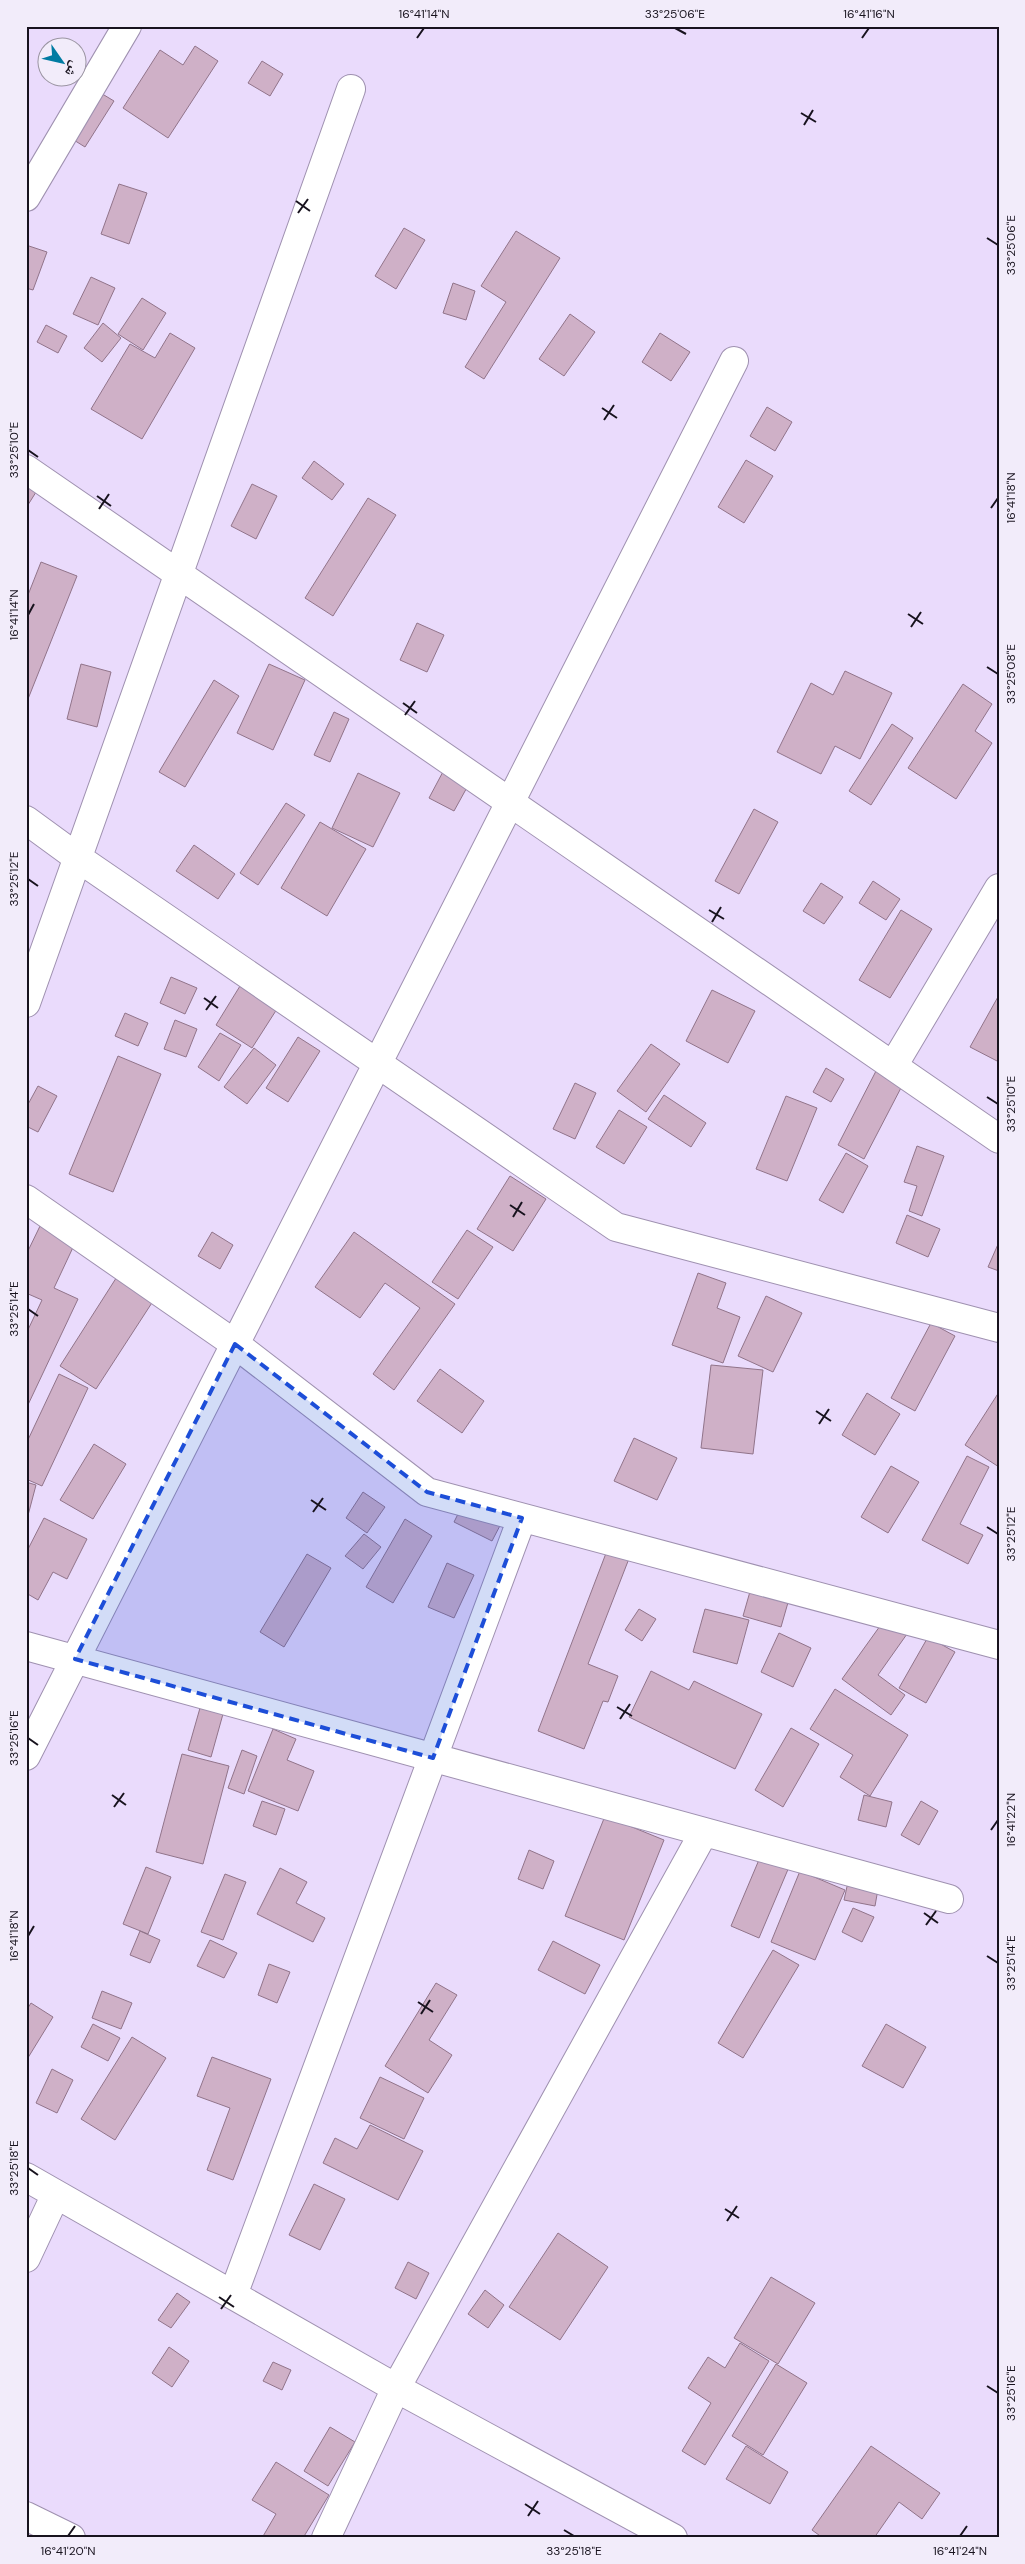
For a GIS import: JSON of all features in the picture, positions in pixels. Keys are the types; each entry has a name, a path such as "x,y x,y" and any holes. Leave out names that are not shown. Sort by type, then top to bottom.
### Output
{"street":[{"path":"26,197 127,26"},
{"path":"26,1003 352,89"},
{"path":"26,1756 734,361"},
{"path":"26,469 999,1139"},
{"path":"26,820 78,858 616,1227 999,1328"},
{"path":"893,1066 999,888"},
{"path":"26,1199 235,1344 427,1492 999,1645"},
{"path":"233,2295 522,1518"},
{"path":"26,1646 949,1899"},
{"path":"326,2538 396,2388 704,1832"},
{"path":"26,2177 396,2388 673,2538"},
{"path":"26,2258 56,2194"},
{"path":"26,2516 71,2538"}],"highlighted area":[{"path":"235,1344 427,1492 522,1518 433,1758 75,1659"}],"building":[{"path":"195,46 218,61 168,138 123,108 160,50 183,65"},
{"path":"262,61 283,74 270,96 248,83"},
{"path":"89,86 114,101 85,147 61,132"},
{"path":"119,184 147,193 129,244 101,234"},
{"path":"404,228 425,240 396,289 375,276"},
{"path":"516,231 560,258 484,379 465,367 506,302 481,286"},
{"path":"26,245 47,252 33,290 26,288"},
{"path":"91,277 115,288 98,325 73,314"},
{"path":"453,283 475,291 466,320 443,313"},
{"path":"142,298 166,313 143,350 118,334"},
{"path":"570,314 595,332 564,376 539,359"},
{"path":"103,323 121,338 102,362 84,348"},
{"path":"46,325 67,336 58,353 37,342"},
{"path":"170,333 195,348 142,439 91,409 130,344 155,358"},
{"path":"660,333 690,352 671,381 642,362"},
{"path":"767,407 792,422 775,451 750,436"},
{"path":"746,460 773,476 744,523 718,507"},
{"path":"314,461 344,484 332,500 302,478"},
{"path":"26,482 38,489 26,508"},
{"path":"252,484 277,496 256,539 231,526"},
{"path":"368,498 396,515 333,616 305,598"},
{"path":"41,562 77,576 26,704 26,600"},
{"path":"417,623 444,635 427,672 400,660"},
{"path":"81,664 111,672 97,727 67,719"},
{"path":"269,664 305,680 273,750 237,733"},
{"path":"845,671 892,693 860,759 835,746 821,774 777,752 811,683 833,695"},
{"path":"214,680 239,696 185,787 159,772"},
{"path":"963,684 992,704 975,731 992,743 956,799 908,768"},
{"path":"334,712 349,719 330,762 314,755"},
{"path":"892,724 913,738 871,805 849,791"},
{"path":"445,768 470,782 454,811 429,798"},
{"path":"358,773 400,793 373,847 332,828"},
{"path":"286,803 305,815 258,885 240,873"},
{"path":"754,809 778,822 739,894 715,881"},
{"path":"320,822 366,849 327,916 281,888"},
{"path":"194,845 235,874 218,899 176,871"},
{"path":"873,881 900,899 886,920 859,903"},
{"path":"821,883 843,897 824,924 803,911"},
{"path":"901,910 932,929 890,998 859,980"},
{"path":"171,977 197,988 185,1014 160,1003"},
{"path":"240,986 277,1009 252,1048 216,1025"},
{"path":"712,990 755,1011 728,1063 686,1041"},
{"path":"999,995 999,1062 970,1047"},
{"path":"125,1013 148,1023 138,1046 115,1036"},
{"path":"175,1020 197,1029 186,1057 164,1049"},
{"path":"220,1033 241,1045 219,1081 198,1067"},
{"path":"298,1037 320,1051 288,1102 266,1088"},
{"path":"651,1044 680,1064 646,1112 617,1091"},
{"path":"254,1048 276,1065 247,1104 224,1087"},
{"path":"118,1056 161,1074 113,1192 69,1174"},
{"path":"826,1068 844,1079 831,1102 813,1092"},
{"path":"876,1071 903,1084 864,1159 838,1145"},
{"path":"575,1083 596,1093 575,1139 553,1129"},
{"path":"38,1086 57,1096 38,1132 26,1126 26,1108"},
{"path":"664,1095 706,1123 691,1147 648,1119"},
{"path":"786,1096 817,1108 787,1181 756,1169"},
{"path":"619,1110 647,1127 624,1164 596,1147"},
{"path":"917,1146 944,1156 922,1216 909,1211 917,1186 904,1182"},
{"path":"846,1153 868,1166 843,1213 819,1200"},
{"path":"510,1176 546,1199 513,1251 477,1229"},
{"path":"907,1215 940,1229 928,1257 896,1243"},
{"path":"41,1224 76,1241 54,1288 78,1299 26,1409 26,1334 42,1300 26,1293 26,1255"},
{"path":"467,1230 493,1247 458,1299 432,1282"},
{"path":"212,1232 233,1245 220,1269 198,1256"},
{"path":"354,1232 455,1304 394,1390 373,1374 420,1308 385,1283 360,1318 315,1287"},
{"path":"999,1242 999,1271 988,1267"},
{"path":"120,1272 157,1295 96,1389 60,1366"},
{"path":"698,1273 726,1283 717,1308 740,1317 723,1363 672,1345"},
{"path":"766,1296 802,1313 773,1372 738,1356"},
{"path":"931,1323 955,1336 915,1411 891,1398"},
{"path":"711,1365 763,1370 753,1454 701,1448"},
{"path":"440,1369 484,1401 462,1433 417,1401"},
{"path":"59,1374 88,1388 42,1486 26,1479 26,1444"},
{"path":"999,1392 999,1467 965,1445"},
{"path":"867,1393 900,1414 875,1455 842,1435"},
{"path":"634,1438 677,1458 657,1500 614,1481"},
{"path":"94,1444 126,1464 93,1519 60,1500"},
{"path":"967,1456 989,1467 960,1524 983,1535 968,1564 922,1540"},
{"path":"891,1466 919,1482 888,1533 861,1517"},
{"path":"26,1482 36,1485 26,1523"},
{"path":"363,1492 385,1507 367,1533 346,1518"},
{"path":"466,1498 505,1516 492,1541 454,1522"},
{"path":"44,1518 87,1539 67,1579 53,1572 38,1600 26,1593 26,1553"},
{"path":"405,1519 432,1536 393,1603 366,1587"},
{"path":"364,1534 381,1547 363,1569 345,1556"},
{"path":"608,1548 630,1556 588,1664 618,1676 608,1702 603,1701 584,1749 538,1731"},
{"path":"307,1554 331,1568 284,1647 260,1632"},
{"path":"447,1563 474,1575 454,1618 428,1607"},
{"path":"751,1588 789,1599 781,1627 743,1616"},
{"path":"639,1609 656,1619 642,1641 625,1630"},
{"path":"705,1609 749,1620 737,1664 693,1652"},
{"path":"885,1619 907,1634 878,1675 905,1695 891,1715 842,1679"},
{"path":"779,1633 811,1648 793,1687 761,1672"},
{"path":"928,1637 955,1652 926,1703 899,1688"},
{"path":"651,1671 689,1690 694,1681 762,1714 735,1769 629,1717"},
{"path":"835,1689 908,1735 870,1796 840,1777 853,1755 810,1729"},
{"path":"200,1708 223,1714 211,1757 188,1750"},
{"path":"791,1728 819,1744 783,1807 755,1790"},
{"path":"273,1729 296,1739 287,1760 314,1771 298,1811 248,1791"},
{"path":"242,1750 257,1756 244,1794 228,1788"},
{"path":"182,1754 229,1766 203,1864 156,1852"},
{"path":"864,1795 892,1802 886,1827 858,1820"},
{"path":"262,1801 285,1809 276,1835 253,1826"},
{"path":"921,1801 938,1811 919,1845 901,1835"},
{"path":"605,1816 664,1840 624,1940 565,1916"},
{"path":"529,1850 554,1861 543,1889 518,1879"},
{"path":"761,1855 789,1867 759,1938 731,1926"},
{"path":"146,1867 171,1877 148,1934 123,1924"},
{"path":"280,1868 307,1882 296,1903 325,1918 313,1942 257,1914"},
{"path":"800,1871 845,1890 815,1960 771,1942"},
{"path":"225,1874 246,1882 223,1940 201,1932"},
{"path":"848,1882 878,1889 875,1906 844,1900"},
{"path":"853,1908 874,1917 862,1942 842,1932"},
{"path":"140,1931 160,1940 150,1963 130,1955"},
{"path":"210,1940 237,1953 224,1978 197,1966"},
{"path":"553,1941 600,1965 585,1994 538,1970"},
{"path":"773,1950 799,1965 743,2058 718,2043"},
{"path":"269,1964 290,1972 277,2003 258,1995"},
{"path":"436,1983 457,1995 429,2040 452,2055 428,2093 385,2066"},
{"path":"102,1991 132,2003 121,2029 92,2018"},
{"path":"31,2003 53,2017 26,2061 26,2011"},
{"path":"93,2024 120,2038 108,2061 81,2047"},
{"path":"886,2024 926,2047 903,2088 862,2066"},
{"path":"132,2037 166,2058 115,2140 81,2119"},
{"path":"212,2057 271,2079 233,2180 207,2170 230,2108 197,2096"},
{"path":"52,2069 73,2080 57,2113 36,2103"},
{"path":"380,2077 424,2098 404,2139 360,2118"},
{"path":"370,2125 423,2151 398,2200 323,2163 335,2138 357,2149"},
{"path":"314,2184 345,2199 320,2250 289,2235"},
{"path":"558,2233 608,2267 560,2340 509,2307"},
{"path":"408,2262 429,2273 416,2299 395,2288"},
{"path":"771,2277 815,2303 778,2364 734,2338"},
{"path":"485,2290 504,2305 488,2328 468,2314"},
{"path":"177,2293 190,2302 171,2328 158,2320"},
{"path":"740,2343 769,2361 705,2465 682,2451 711,2403 688,2388 708,2357 725,2368"},
{"path":"169,2347 189,2361 172,2387 152,2373"},
{"path":"273,2362 291,2370 282,2390 263,2381"},
{"path":"776,2364 807,2383 763,2455 732,2436"},
{"path":"330,2427 355,2442 328,2486 304,2471"},
{"path":"746,2446 788,2472 770,2504 726,2479"},
{"path":"871,2446 940,2493 922,2519 899,2502 874,2538 823,2538 812,2530"},
{"path":"276,2462 329,2495 303,2538 262,2538 276,2514 252,2500"}]}
